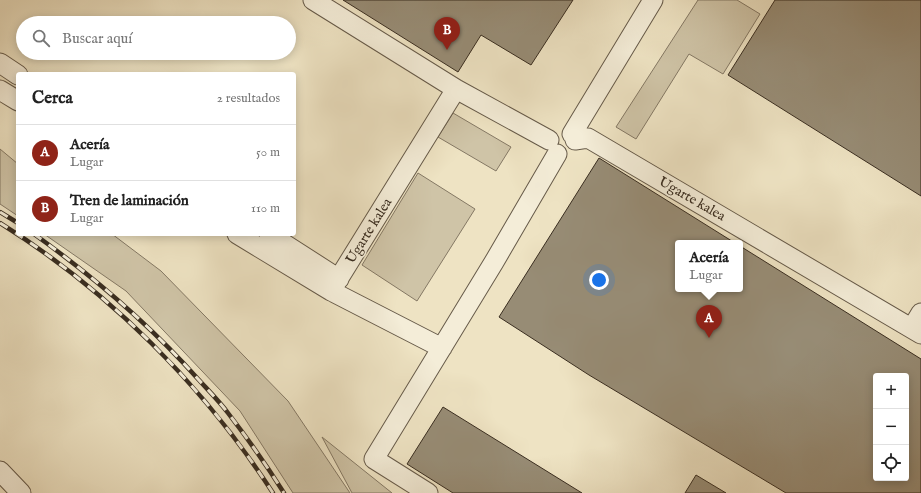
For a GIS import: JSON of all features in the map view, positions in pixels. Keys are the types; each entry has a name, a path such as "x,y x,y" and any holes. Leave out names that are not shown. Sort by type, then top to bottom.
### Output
{"street":[{"path":"313,0 456,89 553,147"},
{"path":"574,137 653,0"},
{"path":"0,64 16,74"},
{"name":"Ugarte kalea","path":"335,285 456,89"},
{"path":"0,90 16,100"},
{"name":"Ugarte kalea","path":"428,493 374,459 442,348 553,147 550,136 556,130 565,129 574,137 588,138 918,325"},
{"path":"241,236 335,285 442,348"},
{"path":"272,236 335,285"},
{"path":"0,471 21,493"}],"shaded area":[{"path":"698,0 737,0 760,14 723,74 689,54 636,139 616,127"},
{"path":"453,113 511,147 496,171 438,137"},
{"path":"0,149 16,162 16,215 0,204"},
{"path":"418,173 475,209 417,301 362,265"},
{"path":"47,236 115,236 161,271 288,401 350,493 293,493 240,411 126,291"},
{"path":"322,437 392,493 352,493"}],"building":[{"path":"343,0 573,0 531,65 481,35 458,72"},
{"path":"775,0 921,0 921,196 728,75"},
{"path":"599,158 730,240 675,240 675,292 743,292 743,248 921,359 921,493 786,493 589,375 499,317"},
{"path":"443,407 582,493 453,493 407,464"},
{"path":"696,475 726,493 685,493"}],"railway":[{"path":"0,212 16,222"},
{"path":"0,223 16,234"},
{"path":"19,236 79,279 116,310 151,343 185,378 216,415 246,453 273,493"},
{"path":"37,236 99,284 160,339 225,409 284,493"}],"place":[{"name":"Tren de laminación","path":"447,50"},
{"name":"Acería","path":"709,338"}]}
